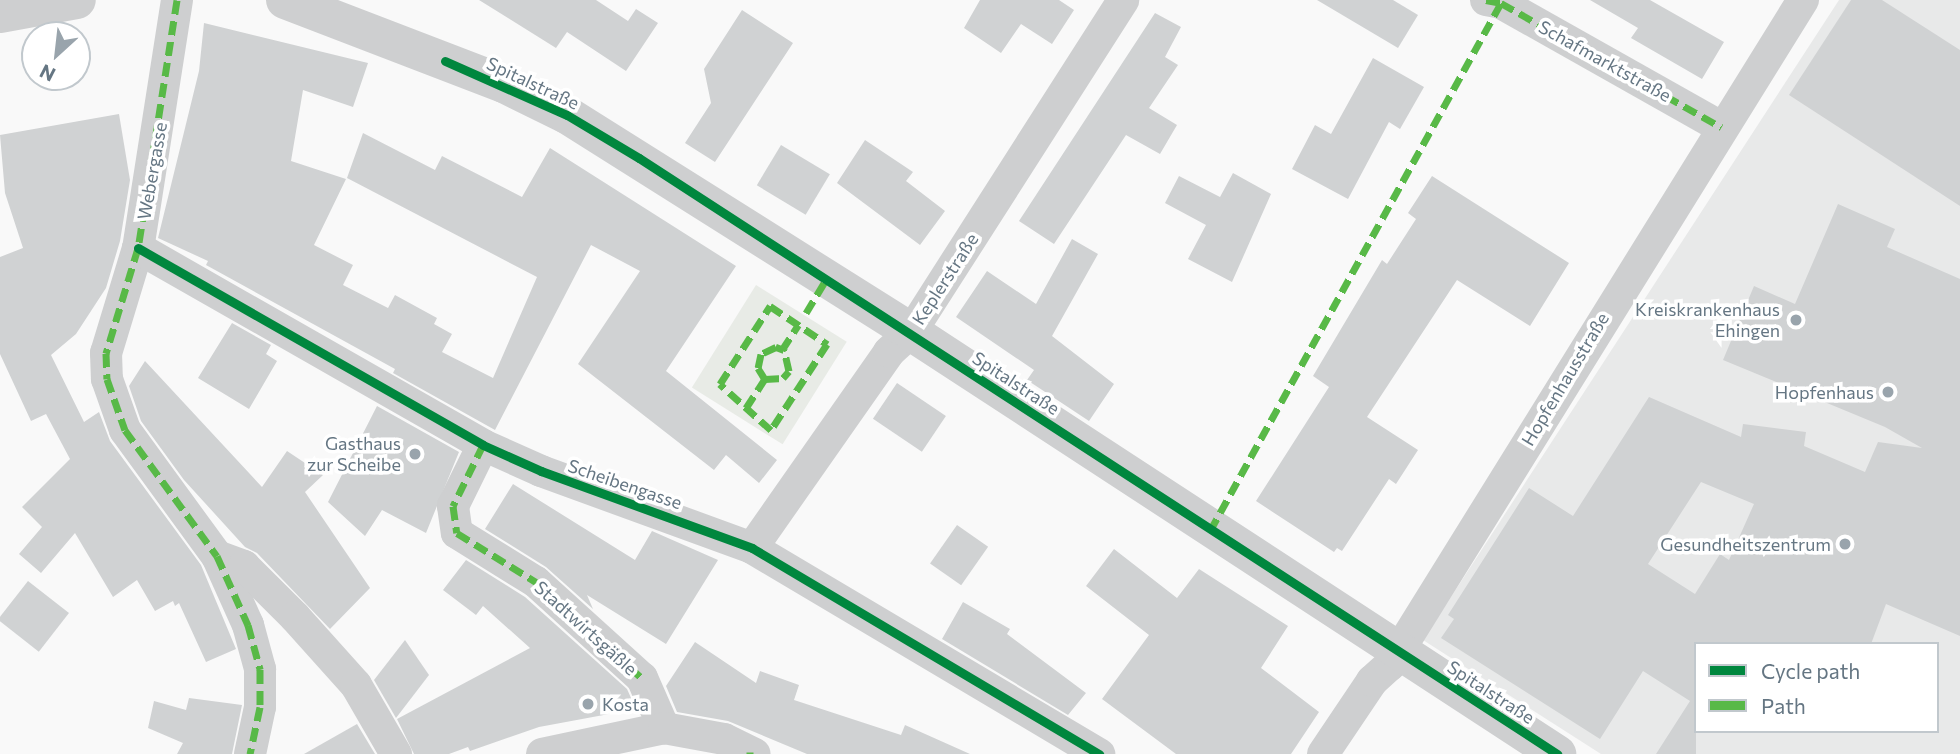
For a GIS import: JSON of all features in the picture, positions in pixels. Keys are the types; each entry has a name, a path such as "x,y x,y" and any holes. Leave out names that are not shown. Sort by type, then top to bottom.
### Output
{"street":[{"path":"0,14 77,0"},
{"name":"Webergasse","path":"177,0 138,248 106,353 107,379 125,430 217,556 248,625 260,669 260,707 250,754"},
{"name":"Spitalstraße","path":"285,0 504,84 567,115 911,332 1557,754"},
{"name":"Keplerstraße","path":"752,548 889,352 911,332 1123,0"},
{"name":"Hopfenhausstraße","path":"1323,754 1372,681 1399,651 1721,127 1803,0"},
{"name":"Schafmarktstraße","path":"1497,1 1721,127"},
{"name":"Scheibengasse","path":"138,248 483,445 541,471 752,548 1099,754"},
{"name":"Stadtwirtsgäßle","path":"483,445 453,506 457,533 536,582 642,678 664,728"},
{"name":"Webergasse","path":"217,556 244,566 356,685 396,754"},
{"path":"542,754 664,728 724,739 755,754"}],"shaded area":[{"name":"Kreiskrankenhaus Ehingen","path":"1839,0 1960,0 1960,754 1601,754 1423,640"},
{"path":"756,285 847,342 783,444 692,388"}],"building":[{"path":"479,0 596,0 628,21 636,9 658,23 626,71 567,32 556,48"},
{"path":"980,0 1059,0 1074,10 1052,44 1021,24 1001,53 964,28"},
{"path":"1317,0 1393,0 1418,15 1398,48"},
{"path":"1590,0 1650,0 1724,42 1702,79 1631,38 1638,28"},
{"path":"1851,0 1882,0 1960,50 1960,206 1789,95"},
{"path":"742,10 793,43 715,162 685,143 711,103 704,69"},
{"path":"1155,13 1181,27 1165,57 1178,65 1149,108 1177,125 1160,154 1126,135 1054,244 1019,221"},
{"path":"204,23 368,63 353,107 303,90 291,161 346,179 314,245 353,265 343,285 388,308 395,295 437,318 434,324 452,334 442,352 493,378 537,277 347,178 363,133 435,170 442,156 522,197 550,148 736,266 666,371 777,460 759,483 726,455 714,470 578,364 640,271 591,245 495,430 393,373 395,369 206,265 208,261 158,238 199,71"},
{"path":"1373,58 1424,87 1400,129 1389,122 1348,199 1292,169 1315,125 1331,134"},
{"path":"119,114 130,180 120,241 106,288 76,334 51,355 84,422 99,412 110,441 201,565 236,649 206,662 179,603 175,606 173,601 155,611 137,580 113,597 75,533 41,573 19,554 42,527 22,507 70,459 46,414 31,421 0,354 0,257 23,248 5,193 0,135"},
{"path":"865,140 913,172 906,181 945,211 920,245 837,183"},
{"path":"781,145 830,174 806,215 757,185"},
{"path":"1233,173 1271,194 1232,282 1188,259 1206,225 1165,203 1179,176 1220,197"},
{"path":"1432,176 1569,263 1530,326 1457,280 1367,417 1418,450 1396,484 1389,479 1342,551 1337,548 1334,552 1256,501 1329,387 1313,376 1382,260 1387,264 1416,219 1408,213"},
{"path":"1838,204 1895,229 1887,247 1960,279 1960,636 1886,604 1872,642 1694,642 1696,754 1656,754 1690,701 1643,671 1600,739 1441,638 1454,619 1448,615 1529,488 1573,516 1649,397 1741,437 1743,424 1806,432 1804,446 1865,472 1878,442 1922,448 1885,427 1723,360 1754,286 1795,304","holes":["1701,482 1754,504 1729,560 1720,554 1695,594 1648,564"]},
{"path":"1072,239 1098,254 1052,336 1114,384 1089,421 1027,380 1034,370 956,317 987,271 1036,304"},
{"path":"232,323 271,345 266,354 277,361 249,409 198,378"},
{"path":"145,361 262,487 287,451 323,475 305,492 370,588 330,629 257,553 245,547 184,480 141,421 129,386"},
{"path":"897,383 946,416 922,452 873,419"},
{"path":"377,406 459,452 426,533 382,510 365,536 328,502"},
{"path":"513,484 635,560 652,531 718,560 666,644 587,595 593,609 546,567 485,529"},
{"path":"957,525 988,547 961,585 930,564"},
{"path":"1114,549 1177,598 1199,569 1288,626 1261,668 1319,712 1291,754 1176,754 1102,699 1149,635 1086,586"},
{"path":"466,560 525,597 627,689 636,709 539,727 470,751 468,747 449,754 414,754 397,719 530,648 483,606 476,615 443,590"},
{"path":"28,581 69,613 39,652 0,621 0,617"},
{"path":"963,602 1010,629 1007,634 1086,693 1068,715 942,639"},
{"path":"405,640 429,675 396,718 374,680"},
{"path":"695,642 756,683 760,671 799,685 794,700 901,735 905,725 970,754 807,754 728,721 677,712 666,686"},
{"path":"189,698 242,705 232,754 177,754 183,743 148,728 154,701 186,710"},
{"path":"357,724 375,754 304,754"}],"marked path":[{"path":"177,0 138,248 106,353 107,379 125,430 217,556 248,625 260,669 260,707 250,754"},
{"path":"1486,0 1501,3 1721,127"},
{"path":"1210,531 1501,3"},
{"path":"806,313 827,278"},
{"path":"770,306 827,344 771,430 720,384 770,306"},
{"path":"782,350 798,325"},
{"path":"746,408 765,379 783,378 789,371 784,350 776,347 761,354 758,368 765,379"},
{"path":"483,445 453,506 457,533 536,582 642,678"}],"cycle path":[{"path":"445,61 567,115 639,158 1557,754"},
{"path":"138,248 483,445 541,471 752,548 1099,754"}],"place":[{"name":"Kreiskrankenhaus Ehingen","path":"1796,320"},
{"name":"Hopfenhaus","path":"1888,392"},
{"name":"Gasthaus zur Scheibe","path":"415,454"},
{"name":"Gesundheitszentrum","path":"1845,544"},
{"name":"Kosta","path":"588,704"}]}
